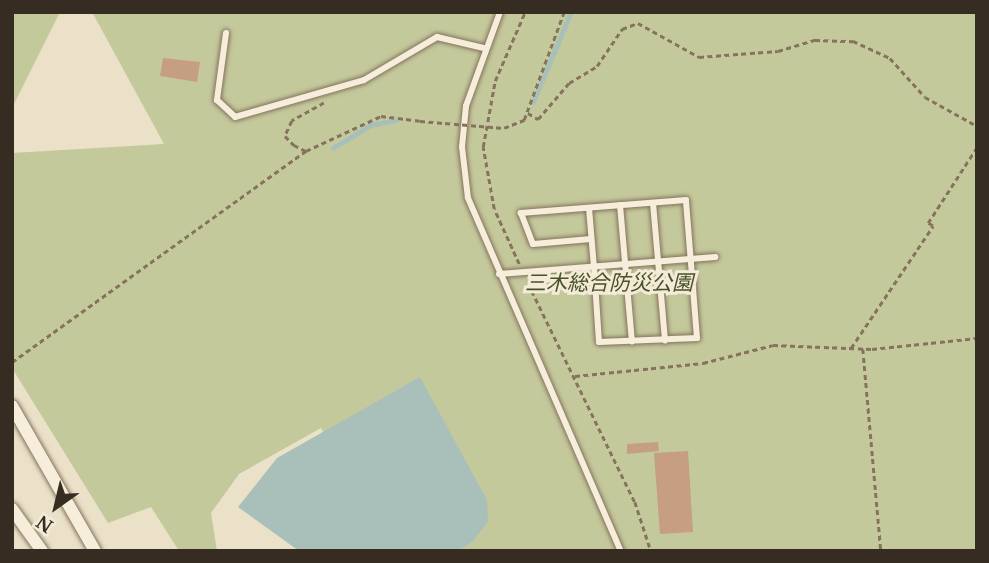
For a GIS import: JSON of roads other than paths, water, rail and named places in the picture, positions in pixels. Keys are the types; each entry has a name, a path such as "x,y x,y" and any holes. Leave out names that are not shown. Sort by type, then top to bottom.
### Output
{"street":[{"path":"12,406 95,551"},
{"path":"12,509 42,551"}],"lane":[{"path":"500,12 484,48 466,106 463,167 499,275 621,551"},
{"path":"226,33 217,100 227,114 243,117 329,92 386,69 437,37 484,48"},
{"path":"589,208 599,342 697,338 686,200 521,213 533,244 591,239"},
{"path":"653,203 665,340"},
{"path":"620,205 632,341"},
{"path":"499,275 715,257"}],"water":[{"path":"420,377 487,500 488,522 472,542 458,551 299,551 238,507 277,458"}],"waterway":[{"path":"533,102 571,12"},
{"path":"333,148 371,125 396,120"}],"park label":[{"name":"三木総合防災公園","path":"609,282"}]}
